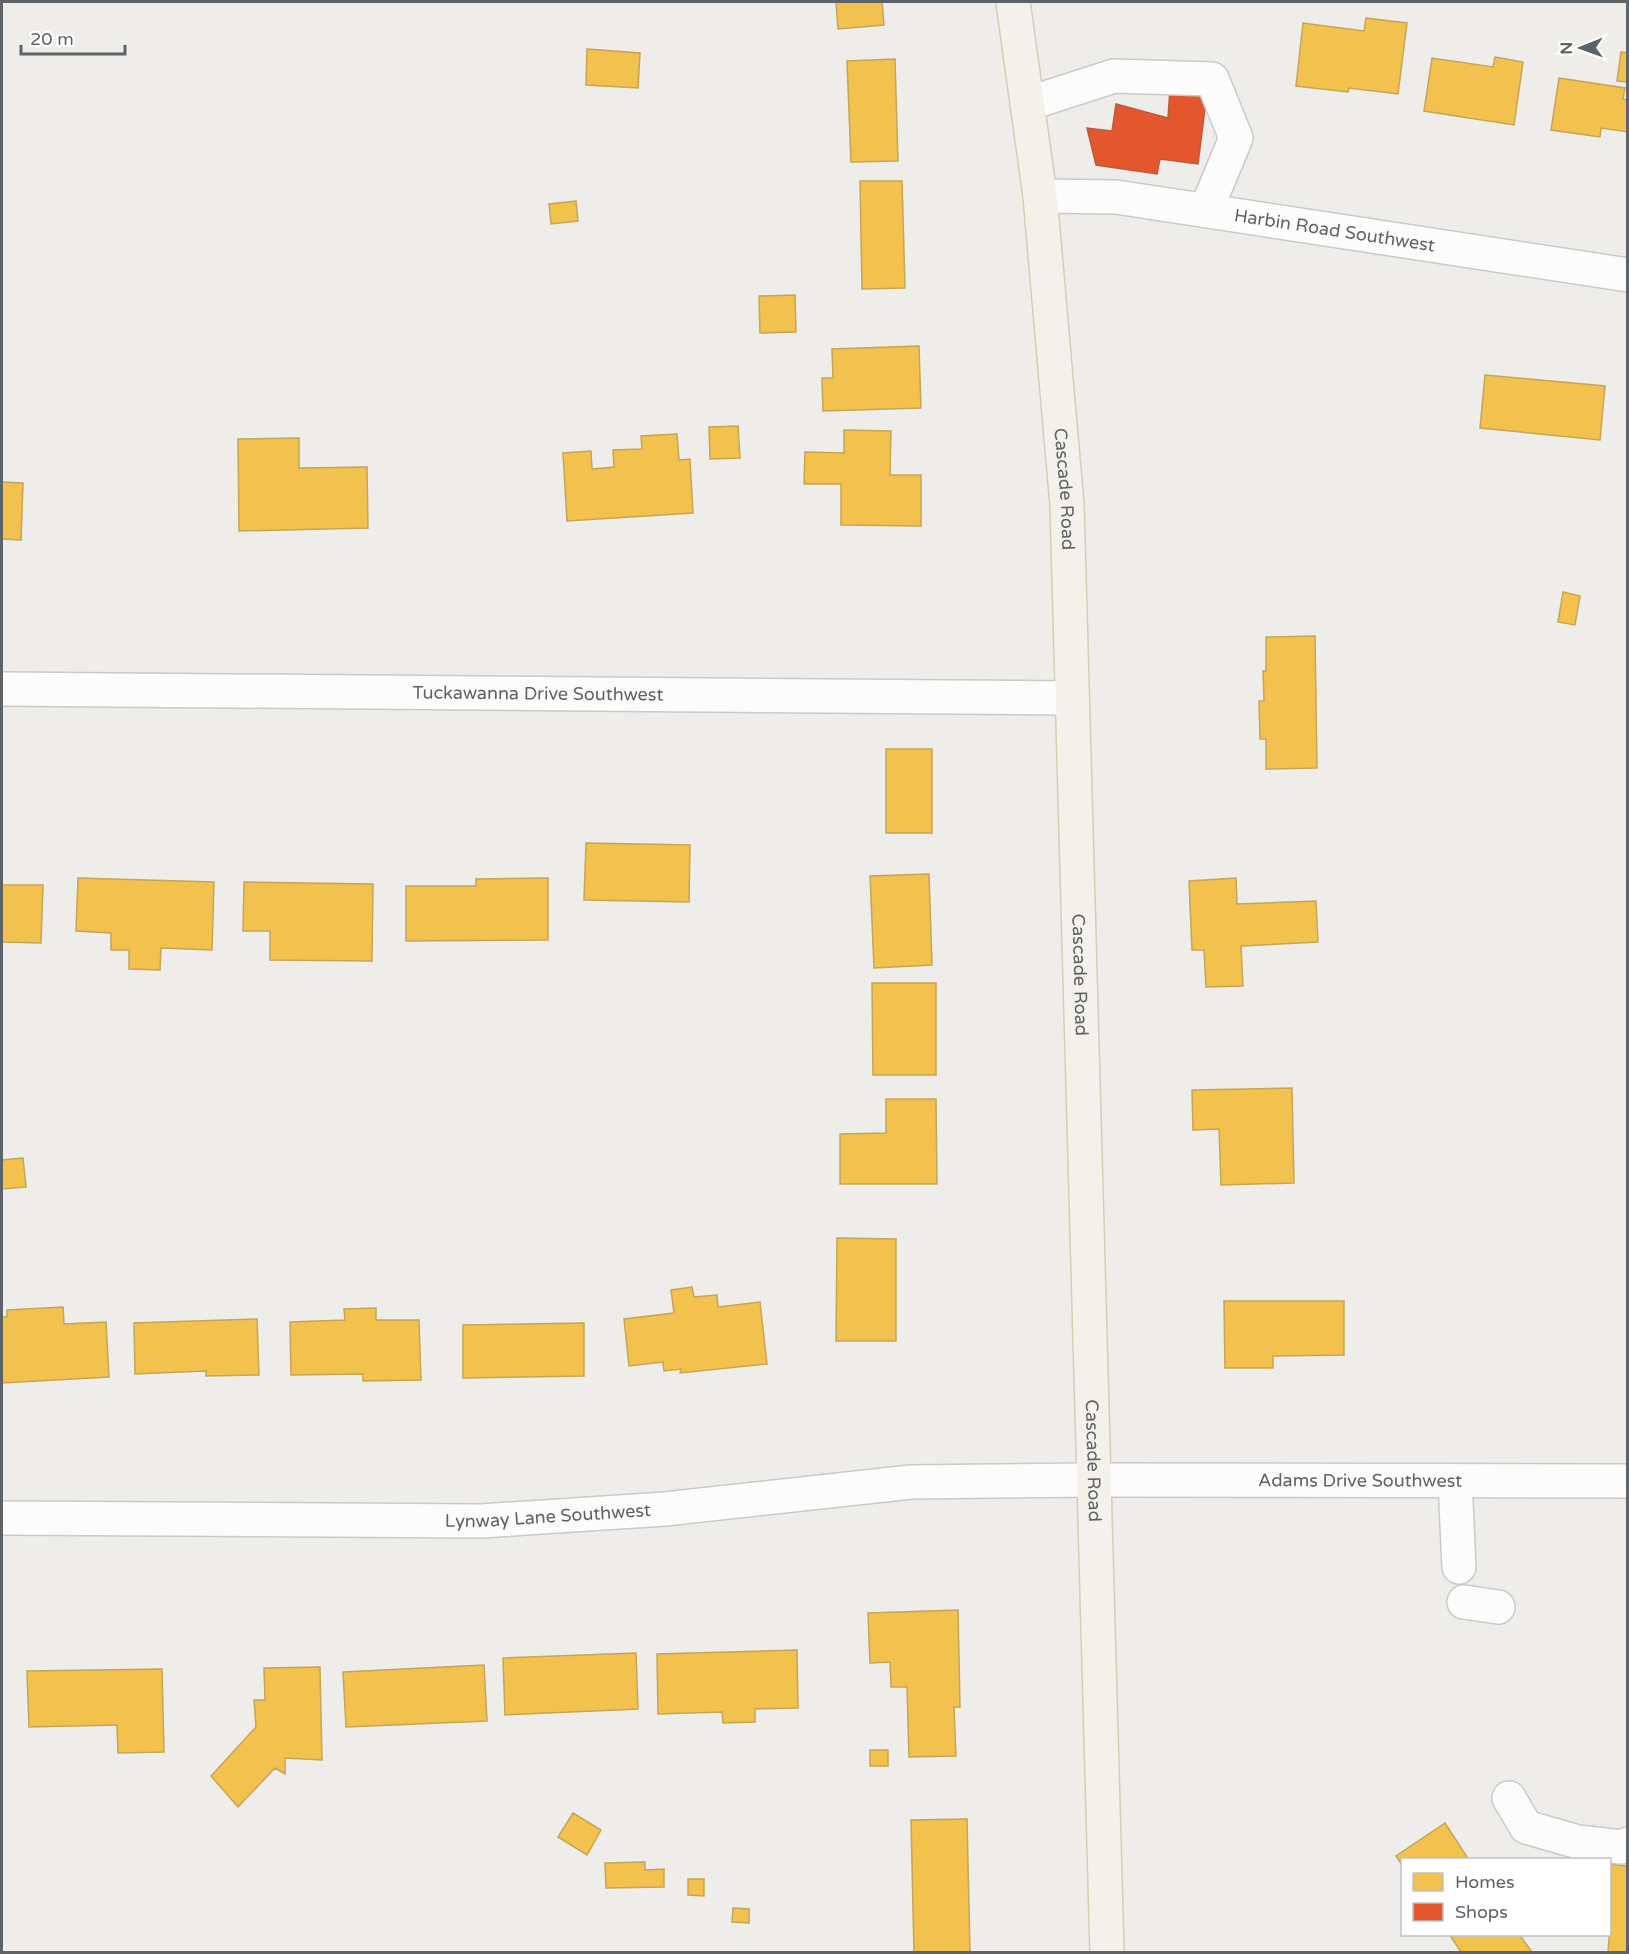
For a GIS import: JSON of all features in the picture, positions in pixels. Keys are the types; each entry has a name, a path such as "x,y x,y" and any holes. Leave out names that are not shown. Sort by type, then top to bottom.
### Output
{"main road":[{"name":"Cascade Road","path":"1013,2 1040,196 1067,506 1107,1953"}],"street":[{"path":"1027,104 1114,76 1212,80 1236,138 1206,210"},
{"name":"Harbin Road Southwest","path":"1040,196 1116,197 1628,275"},
{"name":"Tuckawanna Drive Southwest","path":"2,688 1072,698"},
{"name":"Adams Drive Southwest","path":"1094,1480 1628,1481"},
{"name":"Lynway Lane Southwest","path":"2,1518 481,1521 665,1509 911,1482 1094,1480"},
{"path":"1455,1480 1459,1567"},
{"path":"1464,1602 1498,1607"},
{"path":"1509,1798 1526,1827 1578,1842 1622,1847 1628,1844"}],"building: Homes":[{"path":"836,2 882,2 884,25 838,29"},
{"path":"1366,18 1407,23 1398,94 1349,88 1348,92 1296,86 1303,23 1364,31"},
{"path":"587,49 640,53 638,88 586,85"},
{"path":"1621,52 1628,53 1628,82 1617,81"},
{"path":"1495,57 1523,62 1514,125 1424,111 1432,58 1493,67"},
{"path":"895,59 898,161 851,162 847,61"},
{"path":"1559,78 1625,88 1623,99 1628,100 1628,132 1601,128 1600,137 1551,130"},
{"path":"860,181 902,181 905,288 862,289"},
{"path":"576,201 578,221 551,224 549,204"},
{"path":"795,295 796,332 760,333 759,296"},
{"path":"919,346 921,408 823,411 822,378 833,378 832,349"},
{"path":"1485,375 1605,386 1600,440 1480,428"},
{"path":"738,426 740,458 710,459 709,427"},
{"path":"844,430 891,431 890,475 921,475 921,526 841,525 841,484 804,484 805,452 844,453"},
{"path":"677,434 679,460 690,459 693,513 567,521 563,453 591,451 592,469 614,467 613,450 642,449 641,436"},
{"path":"299,438 299,468 367,467 368,528 239,531 238,439"},
{"path":"2,482 23,483 21,540 2,539"},
{"path":"1563,592 1580,596 1575,625 1558,622"},
{"path":"1315,636 1317,768 1266,769 1266,739 1260,739 1259,701 1264,701 1263,671 1266,671 1266,637"},
{"path":"886,749 932,749 932,833 886,833"},
{"path":"586,843 690,845 689,902 584,900"},
{"path":"929,874 932,965 874,968 870,876"},
{"path":"78,878 214,882 212,950 161,948 160,970 129,969 129,950 111,950 111,933 76,931"},
{"path":"548,878 548,940 406,941 406,886 476,886 476,879"},
{"path":"1236,878 1237,904 1316,901 1318,942 1241,946 1243,986 1206,987 1204,950 1192,950 1189,881"},
{"path":"244,882 373,884 372,961 270,960 270,931 243,931"},
{"path":"2,885 43,885 41,943 2,942"},
{"path":"872,983 936,983 936,1075 873,1075"},
{"path":"1292,1088 1294,1183 1221,1185 1219,1129 1193,1130 1192,1090"},
{"path":"886,1099 936,1099 937,1184 840,1184 840,1134 886,1133"},
{"path":"23,1158 26,1187 2,1189 2,1160"},
{"path":"837,1238 896,1239 896,1341 836,1341"},
{"path":"692,1287 694,1297 717,1295 718,1307 760,1302 767,1364 680,1373 681,1369 664,1371 663,1362 629,1366 624,1319 674,1313 671,1290"},
{"path":"1224,1301 1344,1301 1344,1355 1273,1356 1273,1368 1225,1368"},
{"path":"63,1307 64,1324 106,1322 109,1377 2,1383 2,1317 7,1317 7,1310"},
{"path":"376,1308 376,1320 419,1320 421,1380 363,1381 363,1374 291,1375 290,1322 345,1320 344,1309"},
{"path":"257,1319 259,1375 206,1376 206,1371 135,1374 134,1323"},
{"path":"584,1323 584,1376 463,1378 463,1325"},
{"path":"958,1610 960,1707 954,1707 956,1756 909,1757 907,1687 891,1687 890,1662 870,1663 868,1613"},
{"path":"797,1650 798,1708 755,1709 755,1722 723,1723 722,1712 658,1714 657,1654"},
{"path":"636,1653 638,1709 505,1715 503,1658"},
{"path":"484,1665 487,1721 346,1727 343,1672"},
{"path":"320,1667 322,1760 285,1758 285,1774 275,1768 238,1807 211,1776 256,1727 254,1700 265,1700 264,1668"},
{"path":"162,1669 164,1752 118,1753 117,1725 29,1727 27,1671"},
{"path":"870,1750 888,1750 888,1766 870,1766"},
{"path":"573,1813 601,1830 587,1855 558,1837"},
{"path":"967,1819 970,1952 914,1952 911,1820"},
{"path":"1445,1823 1468,1858 1401,1858 1401,1864 1396,1856"},
{"path":"645,1862 645,1870 664,1869 664,1887 606,1888 605,1863"},
{"path":"1611,1864 1628,1866 1628,1952 1608,1952 1611,1936"},
{"path":"688,1879 704,1879 704,1896 688,1895"},
{"path":"733,1908 749,1909 749,1923 732,1922"},
{"path":"1450,1936 1520,1936 1532,1952 1461,1952"}],"building: Shops":[{"path":"1170,89 1207,93 1198,164 1160,159 1157,174 1096,165 1087,128 1112,131 1116,104 1168,118"}]}
